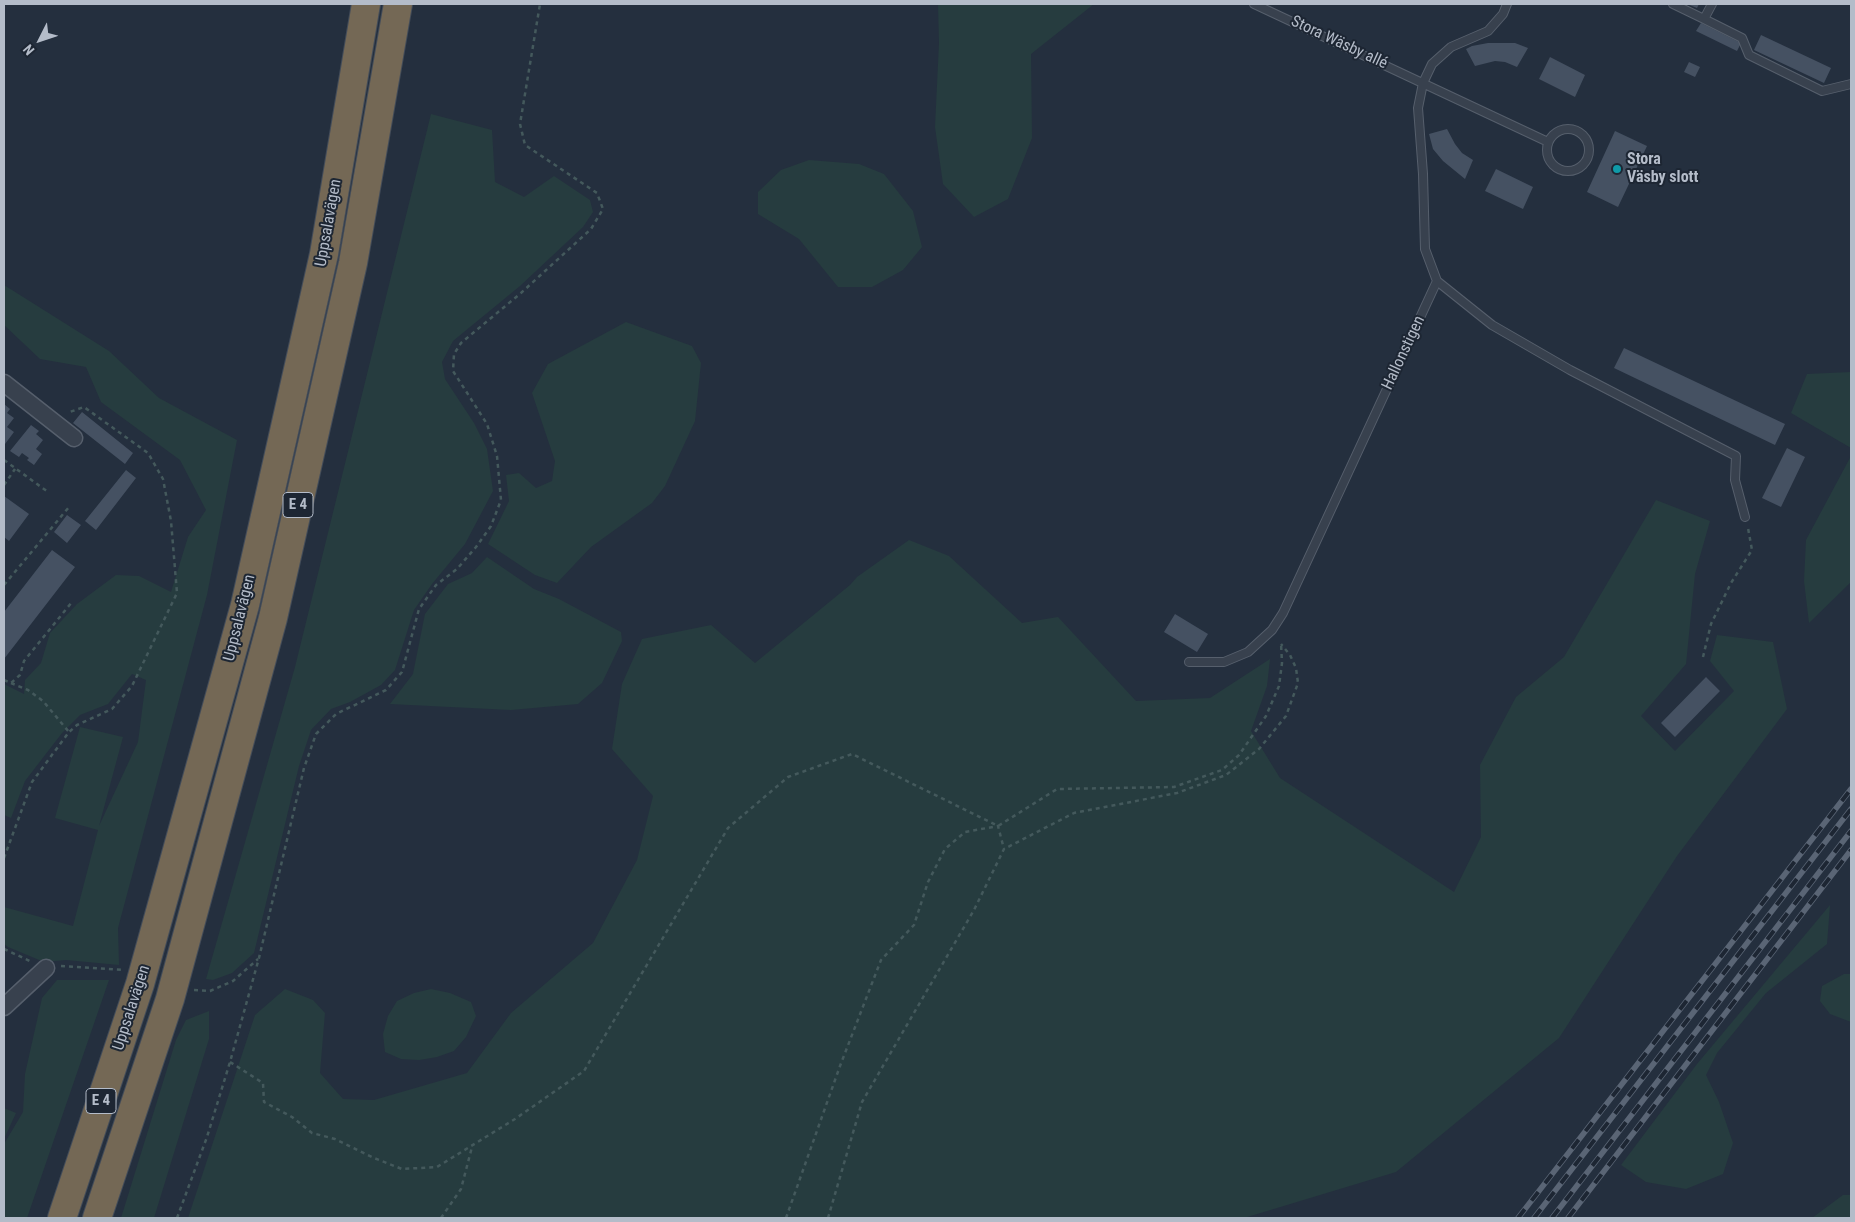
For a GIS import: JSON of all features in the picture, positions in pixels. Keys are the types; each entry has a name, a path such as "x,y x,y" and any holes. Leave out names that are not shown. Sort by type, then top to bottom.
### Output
{"highway":[{"name":"Uppsalavägen","path":"62,1218 140,984 245,605 324,254 366,4"},
{"name":"Uppsalavägen","path":"97,1218 170,999 273,618 353,263 398,4"}],"street":[{"path":"4,383 74,438"},
{"path":"4,1008 46,968"}],"lane":[{"name":"Stora Wäsby allé","path":"1254,4 1548,142"},
{"path":"1507,4 1503,14 1488,31 1451,47 1432,64 1423,83 1418,108 1423,174 1425,249 1437,281 1492,325 1570,370 1736,456 1735,480 1745,517"},
{"path":"1673,4 1742,38 1749,55 1822,91 1851,84"},
{"path":"1704,20 1712,4"},
{"path":"1566,129 1578,132 1583,136 1588,147 1587,160 1582,165 1569,171 1556,168 1547,156 1548,142 1560,130 1566,129"},
{"name":"Hallonstigen","path":"1189,662 1224,662 1248,652 1272,630 1283,613 1437,281"}],"path":[{"path":"176,1218 207,1137 230,1062 259,958 304,768 316,734 336,714 386,690 402,672 419,609 436,585 457,569 476,547 491,526 501,500 497,456 487,424 453,371 454,354 461,343 521,293 591,229 603,209 596,193 525,145 520,124 540,4"},
{"path":"4,858 32,782 69,732 77,725 112,709 132,686 177,593 171,522 163,479 148,453 84,407 51,419"},
{"path":"4,460 48,492"},
{"path":"4,485 15,469"},
{"path":"4,585 69,507"},
{"path":"1703,657 1711,624 1731,582 1752,550 1745,517"},
{"path":"11,683 20,675 24,661 72,602"},
{"path":"828,1218 862,1102 974,910 1004,849 1074,813 1177,793 1226,775 1259,749 1286,716 1298,683 1296,668 1290,655 1272,630"},
{"path":"786,1218 840,1066 881,960 914,925 928,882 945,849 965,832 998,826 1057,789 1174,787 1222,770 1239,755 1266,716 1279,686 1282,663 1281,643"},
{"path":"4,680 28,690 42,701 69,732"},
{"path":"230,1062 262,1083 264,1102 292,1117 312,1133 335,1139 402,1169 437,1167 472,1146 584,1071 728,828 788,777 852,754 998,826 1004,849"},
{"path":"4,949 46,968 66,966 125,970"},
{"path":"190,990 210,991 233,980 259,958"},
{"path":"442,1218 461,1189 472,1146"}],"green space":[{"path":"938,4 1094,4 1031,54 1032,138 1008,199 974,217 943,184 935,127 939,43"},
{"path":"431,114 492,130 495,182 524,197 554,176 590,200 593,212 583,227 520,286 453,341 442,362 445,379 474,423 487,449 493,491 465,544 432,584 414,610 395,670 381,685 350,702 331,709 311,730 299,766 254,953 232,973 213,980 206,979 295,667"},
{"path":"809,160 859,164 884,174 913,211 922,247 903,270 872,287 838,287 799,239 758,214 758,192 781,170"},
{"path":"4,285 109,351 159,398 237,440 207,595 118,928 119,965 66,960 44,962 8,947 4,944 4,907 73,926 98,830 55,818 80,727 123,737 99,826 138,742 146,680 132,674 108,704 80,715 62,733 25,781 11,818 4,815 4,684 24,694 25,680 41,663 50,633 77,604 116,575 139,576 171,592 188,537 206,510 180,460 101,402 86,367 40,359 4,325"},
{"path":"626,322 692,346 701,363 695,421 665,486 652,503 591,547 557,583 535,575 488,544 509,501 506,475 519,473 536,488 552,481 555,461 532,393 548,364"},
{"path":"1851,372 1851,448 1791,413 1807,374"},
{"path":"1851,456 1851,582 1809,623 1804,581 1806,540"},
{"path":"1656,500 1710,521 1695,574 1686,664 1641,716 1675,751 1734,691 1710,661 1717,635 1773,642 1787,709 1677,856 1559,1038 1396,1172 1244,1218 188,1218 255,1015 285,989 313,1000 325,1013 320,1073 343,1099 374,1100 467,1073 511,1013 593,943 637,860 653,796 612,749 622,684 642,639 711,625 755,663 850,585 857,577 909,540 949,556 1022,623 1058,617 1136,701 1210,698 1270,659 1267,686 1251,731 1280,778 1454,892 1481,837 1480,765 1516,697 1564,657"},
{"path":"487,557 534,589 559,599 621,632 622,641 602,683 578,704 511,710 390,704 413,674 425,614 448,584 472,573"},
{"path":"1830,905 1827,944 1766,993 1717,1053 1706,1075 1719,1102 1733,1143 1723,1174 1686,1189 1646,1182 1621,1165 1697,1064"},
{"path":"1844,974 1851,974 1851,1022 1830,1014 1820,1001 1822,986"},
{"path":"57,980 109,980 27,1218 4,1218 4,1144 23,1112 25,1074 42,998"},
{"path":"431,989 450,993 471,1002 476,1016 466,1037 454,1051 437,1057 419,1060 401,1059 385,1052 383,1034 388,1016 397,1001 414,993"},
{"path":"209,1011 209,1039 154,1218 121,1218 176,1040 186,1020"},
{"path":"4,1108 16,1113 4,1139"},
{"path":"1843,1195 1851,1195 1851,1218 1812,1218"}],"building":[{"path":"1687,4 1699,4 1697,8"},
{"path":"1701,23 1741,43 1737,51 1696,31"},
{"path":"1761,35 1831,68 1824,83 1754,50"},
{"path":"1488,43 1515,43 1528,48 1517,67 1505,62 1495,61 1475,66 1466,49"},
{"path":"1550,57 1585,75 1575,97 1539,79"},
{"path":"1689,62 1700,67 1695,77 1684,72"},
{"path":"1447,129 1462,153 1473,160 1465,179 1443,161 1433,149 1429,134"},
{"name":"Stora Väsby slott","path":"1615,131 1647,146 1618,207 1587,192"},
{"path":"1496,169 1533,187 1523,209 1485,191"},
{"path":"1624,348 1785,424 1775,445 1614,368"},
{"path":"4,404 10,409 7,413 14,418 7,427 14,432 5,444"},
{"path":"82,412 133,453 125,464 73,423"},
{"path":"31,425 39,431 36,434 43,440 36,449 42,454 34,465 22,453 19,457 10,451"},
{"path":"1787,448 1805,457 1781,507 1762,498"},
{"path":"126,470 136,478 96,530 85,521"},
{"path":"4,496 29,514 9,541 4,537"},
{"path":"67,515 81,525 67,543 54,532"},
{"path":"52,550 75,567 4,659 4,612"},
{"path":"1175,614 1208,634 1197,652 1164,632"},
{"path":"1706,677 1720,691 1675,737 1661,723"}],"railway":[{"path":"1518,1218 1851,789"},
{"path":"1534,1218 1851,809"},
{"path":"1552,1218 1851,831"},
{"path":"1568,1218 1851,850"}],"place":[{"name":"Stora Väsby slott","path":"1617,169"}]}
